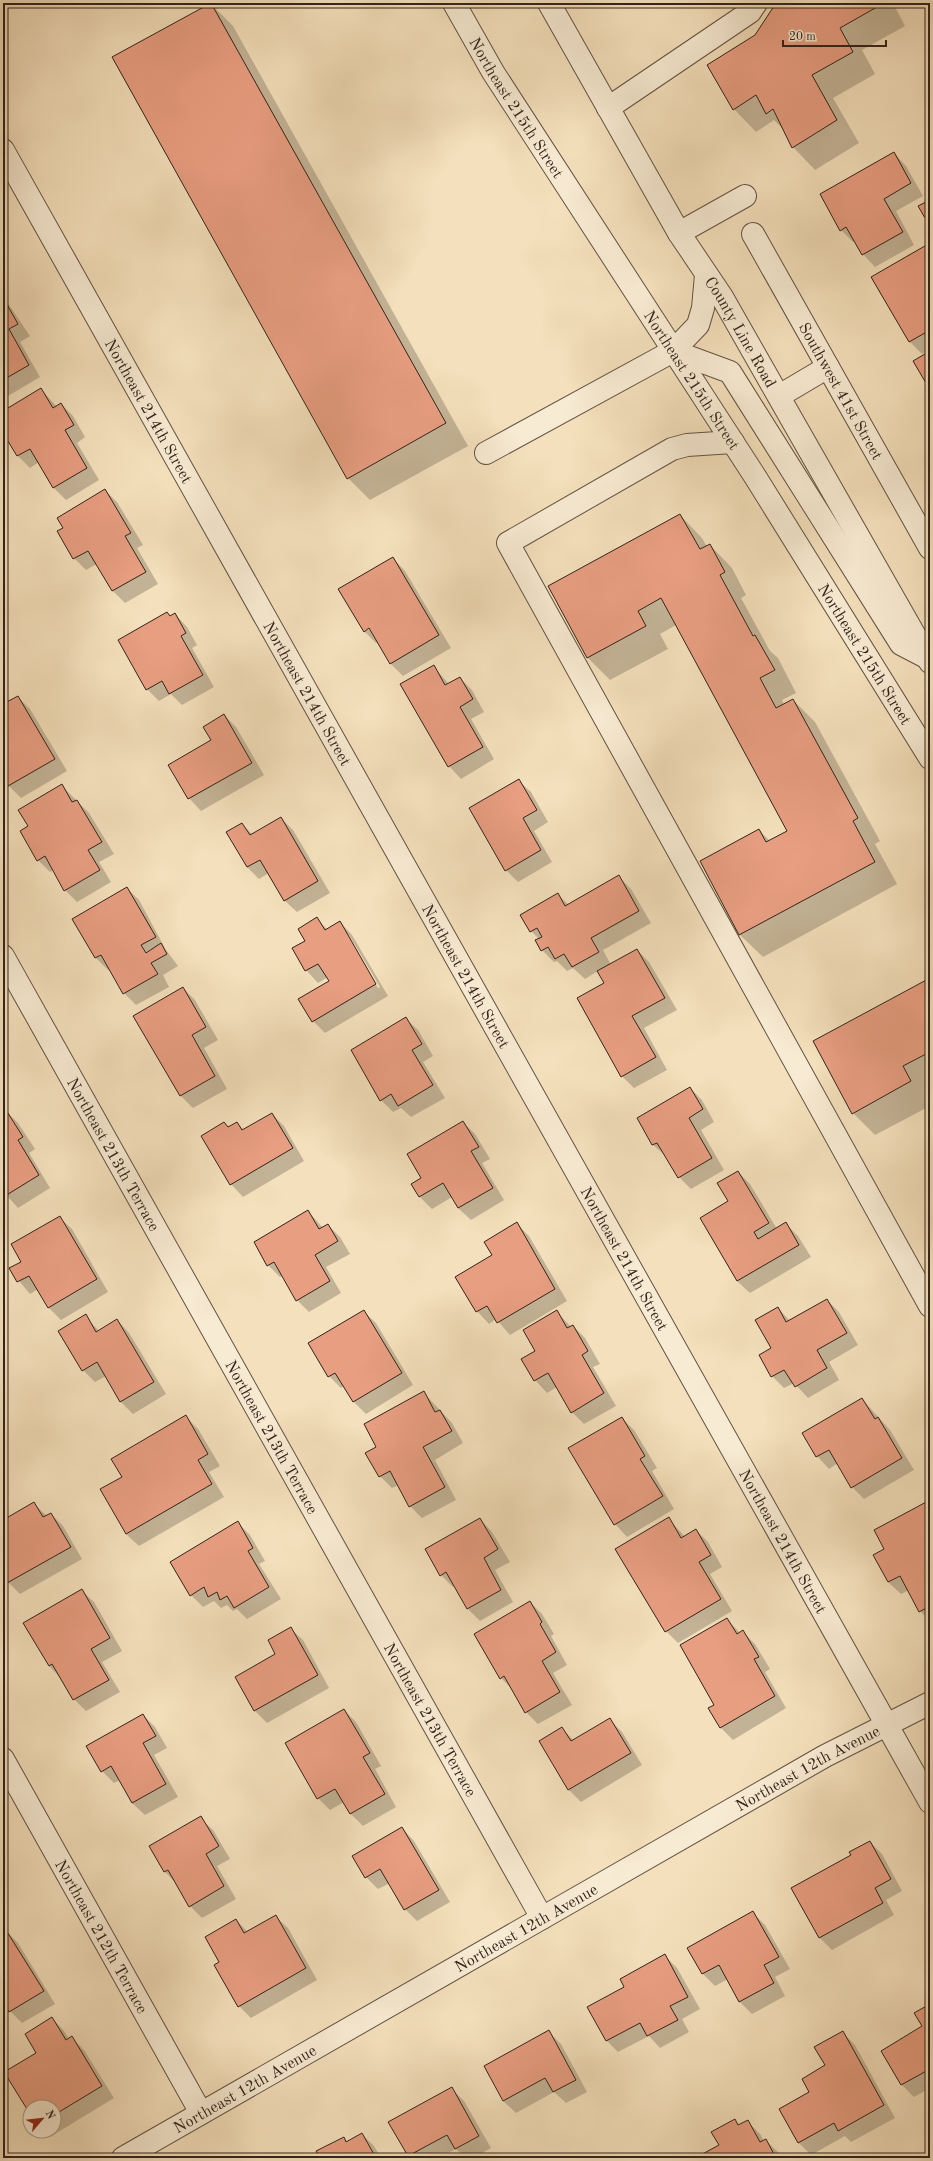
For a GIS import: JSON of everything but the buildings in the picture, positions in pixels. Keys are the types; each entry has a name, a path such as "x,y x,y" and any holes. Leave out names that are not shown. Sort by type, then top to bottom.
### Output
{"street":[{"name":"Northeast 215th Street","path":"454,3 493,72 733,442 930,758"},
{"name":"County Line Road","path":"549,3 679,233 722,298 929,660"},
{"path":"608,108 750,12 756,3"},
{"name":"Northeast 214th Street","path":"3,150 930,1802"},
{"path":"679,233 745,196"},
{"name":"Southwest 41st Street","path":"753,234 930,548"},
{"path":"486,453 673,351 698,325 703,308 706,275"},
{"path":"673,351 730,372 901,644 929,660"},
{"path":"779,396 828,367"},
{"path":"733,442 687,444 672,449 508,543 930,1306"},
{"name":"Northeast 213th Terrace","path":"3,956 542,1918"},
{"name":"Northeast 12th Avenue","path":"123,2158 825,1756 930,1703"},
{"name":"Northeast 212th Terrace","path":"3,1759 201,2113"}]}
